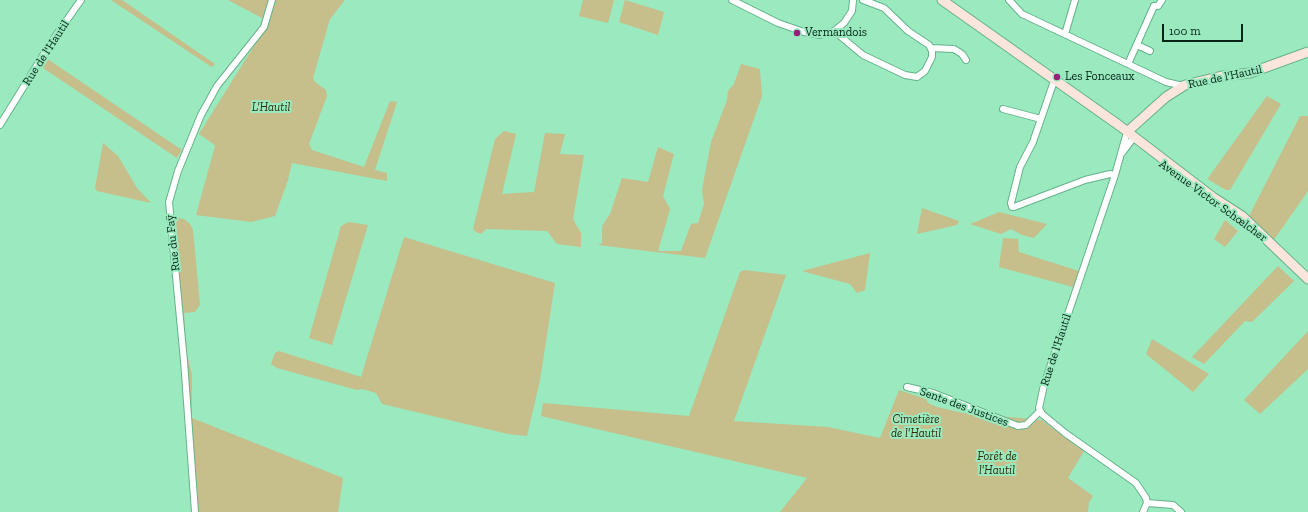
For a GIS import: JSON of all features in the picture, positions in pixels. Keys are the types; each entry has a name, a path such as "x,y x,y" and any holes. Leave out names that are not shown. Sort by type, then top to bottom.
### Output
{"main road":[{"path":"935,0 1129,137"},
{"path":"942,0 1129,137"},
{"name":"Rue de l'Hautil","path":"1129,137 1147,113 1176,87 1190,82 1222,76 1250,74 1308,52"},
{"name":"Avenue Victor Schœlcher","path":"1129,137 1270,244 1308,279"}],"street":[{"name":"Rue de l'Hautil","path":"0,125 50,44 81,0"},
{"name":"Rue du Faÿ","path":"195,512 170,202 178,171 201,115 217,86 264,27 272,0"},
{"path":"732,0 778,23 804,32 820,35 834,32 848,19 852,10 853,0"},
{"path":"744,6 747,0"},
{"path":"834,32 864,55 913,78 921,75 927,68 932,57 931,48 925,42 904,28 884,8 863,0"},
{"path":"1009,0 1015,9 1022,14 1176,87"},
{"path":"1065,34 1075,0"},
{"path":"1150,0 1154,6"},
{"path":"1128,64 1154,6 1158,6 1162,0"},
{"path":"1137,45 1150,51"},
{"path":"931,48 954,49 962,54 966,60"},
{"path":"1053,84 1033,142 1020,167 1011,203 1012,206 1014,207 1085,180 1110,174 1115,175"},
{"path":"1003,110 1041,119"},
{"name":"Rue de l'Hautil","path":"1040,411 1039,405 1044,385 1121,154 1129,137"},
{"name":"Sente des Justices","path":"907,387 933,393 1018,426 1026,425 1040,411"},
{"path":"1040,411 1065,433 1136,483 1146,498 1147,503 1143,512"},
{"path":"1147,503 1173,505 1181,512"}],"green space":[{"path":"111,0 122,0 215,64 212,67 210,66"},
{"name":"L'Hautil","path":"228,0 345,0 330,19 313,78 315,82 326,90 327,96 309,144 312,150 364,167 390,101 397,102 375,170 387,173 387,181 292,163 288,180 275,216 251,222 196,215 215,146 199,134 264,30 262,18"},
{"path":"583,0 614,0 608,23 579,16"},
{"path":"625,0 664,12 658,35 619,22"},
{"path":"46,58 182,150 177,158 40,66"},
{"path":"741,64 760,69 762,96 705,258 598,245 602,243 602,226 610,214 622,178 648,182 658,147 674,154 663,196 670,209 658,251 681,251 691,224 698,223 704,204 702,190 711,142 727,100 728,91 734,84"},
{"path":"1267,96 1281,104 1230,190 1226,190 1208,178"},
{"path":"1300,116 1308,116 1308,191 1271,244 1247,220"},
{"path":"504,131 516,134 502,194 534,192 545,133 565,134 560,154 584,155 573,219 581,233 581,247 557,244 547,231 486,229 481,234 473,229 495,139"},
{"path":"103,143 118,156 137,188 151,203 97,191 95,188"},
{"path":"922,208 959,221 957,225 917,234"},
{"path":"999,212 1047,224 1034,238 1022,235 1011,229 1001,234 970,224"},
{"path":"170,216 184,219 190,224 193,230 200,305 195,312 184,313 187,354 192,375 192,418 343,478 338,512 196,512 184,384 181,374 183,366"},
{"path":"1225,220 1238,231 1225,247 1214,239"},
{"path":"349,222 368,225 332,345 309,338 341,226"},
{"path":"404,237 555,283 540,380 527,436 508,434 382,404 376,393 362,389 357,390 277,368 271,364 275,353 279,351 361,377"},
{"path":"1003,238 1018,239 1019,252 1079,271 1073,287 999,267"},
{"path":"870,253 865,290 857,293 850,284 802,271"},
{"path":"1278,266 1294,281 1252,322 1245,321 1204,364 1192,357"},
{"name":"Forêt de l'Hautil","path":"744,270 786,275 734,421 828,427 880,438 899,390 926,399 928,403 937,407 963,413 1042,420 1084,451 1068,478 1093,496 1089,502 1088,512 780,512 807,478 541,416 543,403 689,416 740,272"},
{"path":"1308,331 1308,369 1260,414 1244,400"},
{"path":"1152,339 1209,374 1193,392 1146,354"}],"place":[{"name":"Vermandois","path":"797,33"},
{"name":"Les Fonceaux","path":"1057,77"}],"park label":[{"name":"Cimetière de l'Hautil","path":"916,427"}]}
